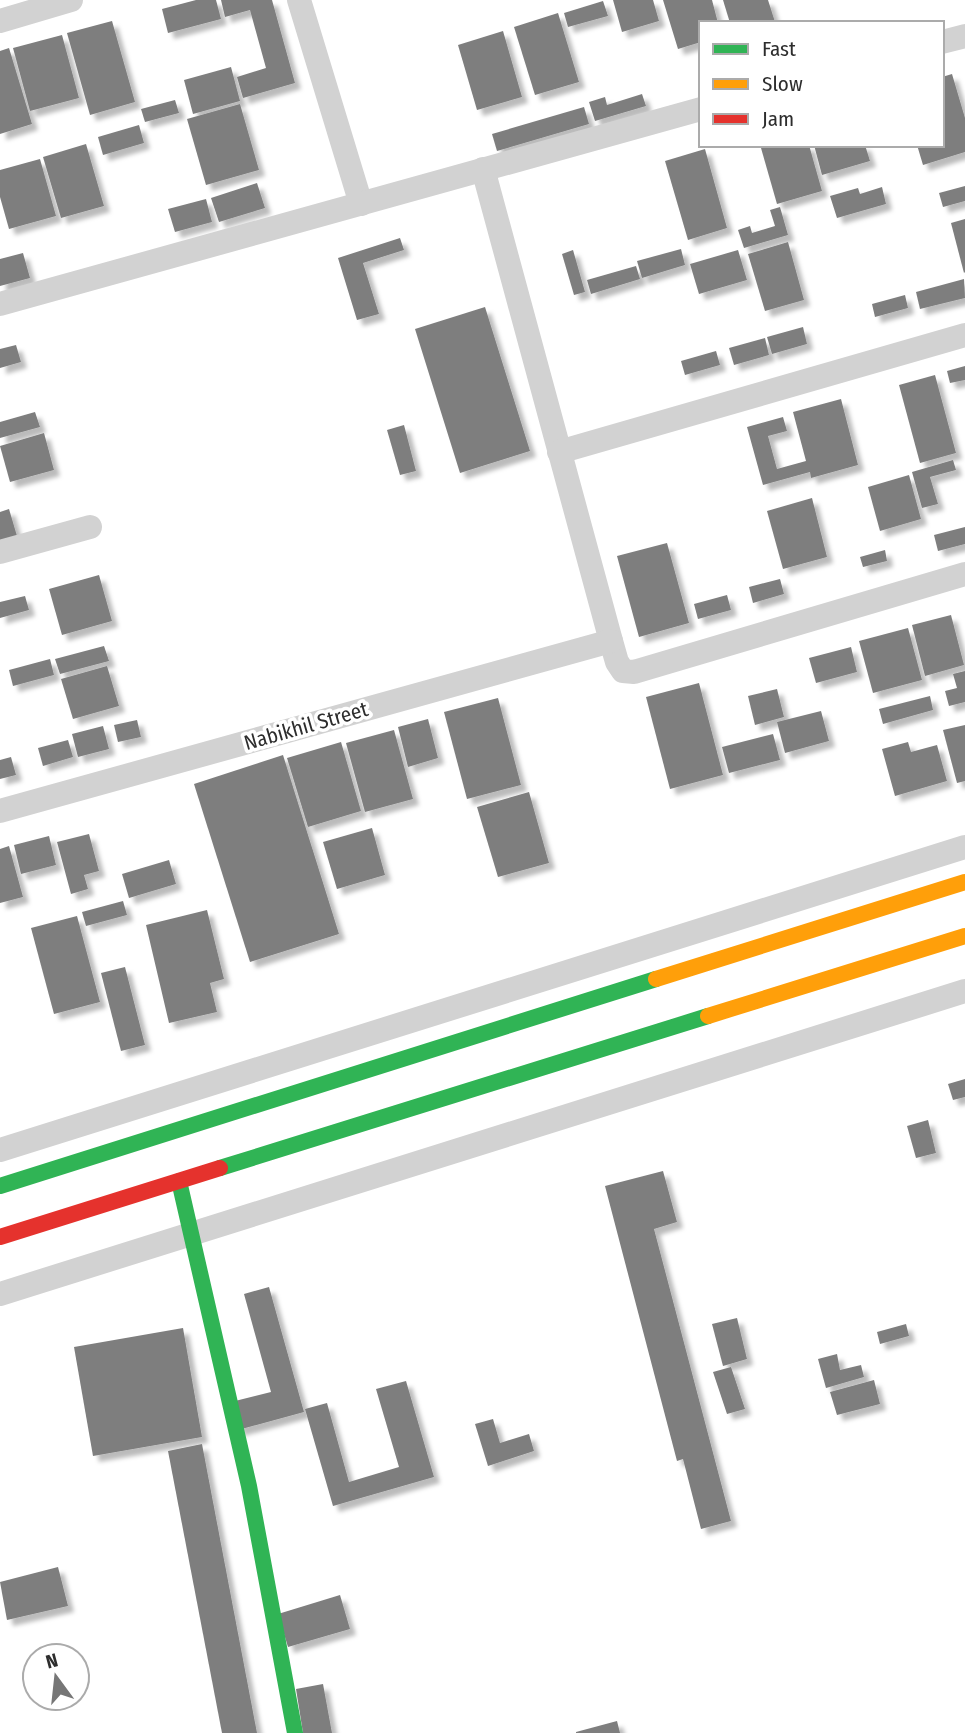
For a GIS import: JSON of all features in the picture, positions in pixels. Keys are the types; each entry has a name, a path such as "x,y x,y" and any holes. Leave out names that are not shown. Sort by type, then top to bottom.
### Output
{"main road":[{"path":"0,1186 965,882"},
{"path":"0,1237 965,936"},
{"path":"179,1181 249,1486 295,1733"}],"street":[{"path":"0,21 71,0"},
{"path":"299,0 361,204"},
{"path":"944,41 965,36"},
{"path":"0,304 699,110"},
{"path":"483,169 611,641 617,662 623,671 634,672 965,574"},
{"path":"559,452 965,335"},
{"path":"0,552 90,527"},
{"name":"Nabikhil Street","path":"0,811 611,641"},
{"path":"0,1150 965,847"},
{"path":"0,1294 965,991"}],"building":[{"path":"196,0 216,0 221,19 168,33 162,9"},
{"path":"221,0 272,0 295,83 243,98 237,77 266,68 250,10 225,17"},
{"path":"613,0 653,0 659,21 622,32"},
{"path":"663,0 712,0 717,21 699,21 699,43 678,49"},
{"path":"723,0 768,0 775,21 729,21"},
{"path":"603,1 608,16 568,27 564,13"},
{"path":"558,13 579,82 535,95 514,27"},
{"path":"112,21 135,102 90,115 67,33"},
{"path":"503,31 522,97 477,110 458,45"},
{"path":"62,35 79,98 30,111 13,48"},
{"path":"9,48 32,124 0,134 0,51"},
{"path":"231,67 240,101 193,114 184,80"},
{"path":"952,74 965,118 965,152 923,165 918,147 944,147 944,76"},
{"path":"642,94 646,106 595,121 589,102 605,97 607,105"},
{"path":"175,100 179,113 145,122 141,109"},
{"path":"240,104 259,170 206,185 187,119"},
{"path":"584,107 589,124 497,151 492,134"},
{"path":"139,125 144,143 103,155 98,137"},
{"path":"86,144 104,206 61,218 43,157"},
{"path":"810,147 822,191 777,204 761,148"},
{"path":"815,147 866,147 870,161 822,175"},
{"path":"705,149 727,228 688,240 665,161"},
{"path":"40,159 56,216 9,229 0,197 0,170"},
{"path":"257,183 265,208 219,222 211,198"},
{"path":"965,186 965,201 943,207 939,193"},
{"path":"882,187 886,204 837,218 830,196 858,188 860,194"},
{"path":"206,199 212,222 175,232 168,209"},
{"path":"780,207 788,235 744,248 738,230 750,226 752,233 775,226 770,210"},
{"path":"965,219 965,272 964,273 951,223"},
{"path":"400,238 404,250 363,263 379,314 357,320 338,258"},
{"path":"788,242 804,300 765,311 748,254"},
{"path":"681,249 685,265 642,278 637,261"},
{"path":"573,250 585,292 574,295 562,254"},
{"path":"738,250 747,280 699,294 690,264"},
{"path":"23,253 30,278 0,286 0,259"},
{"path":"636,266 640,279 591,294 587,280"},
{"path":"964,279 965,298 920,309 916,292"},
{"path":"905,295 908,308 875,317 872,304"},
{"path":"485,307 530,451 460,473 415,329"},
{"path":"803,327 807,344 772,354 767,337"},
{"path":"765,338 769,355 734,365 729,348"},
{"path":"16,345 21,362 0,368 0,349"},
{"path":"716,351 720,365 685,375 681,361"},
{"path":"965,366 965,380 950,383 947,371"},
{"path":"935,375 956,453 920,463 899,385"},
{"path":"841,399 858,465 811,478 810,472 763,485 747,427 783,417 787,431 768,436 777,469 806,461 793,412"},
{"path":"35,412 40,427 0,438 0,422"},
{"path":"404,425 416,471 400,475 387,430"},
{"path":"44,433 54,470 10,482 0,446"},
{"path":"953,460 956,470 930,477 938,504 922,508 912,472"},
{"path":"909,475 921,519 880,531 868,487"},
{"path":"812,498 827,557 783,569 767,511"},
{"path":"9,509 17,536 0,541 0,512"},
{"path":"965,527 965,544 938,551 934,535"},
{"path":"667,543 689,623 639,637 617,556"},
{"path":"885,550 887,561 863,567 860,557"},
{"path":"99,575 112,621 62,635 49,589"},
{"path":"780,579 784,594 753,603 749,587"},
{"path":"727,595 731,610 698,619 694,604"},
{"path":"25,596 29,610 0,618 0,602"},
{"path":"951,615 964,665 925,676 912,625"},
{"path":"908,628 922,680 873,693 859,641"},
{"path":"104,646 109,661 60,674 55,659"},
{"path":"851,647 857,672 816,683 809,658"},
{"path":"50,659 54,675 13,686 9,670"},
{"path":"107,666 119,706 73,719 61,679"},
{"path":"965,671 965,702 949,706 945,691 957,688 953,674"},
{"path":"699,683 723,775 670,789 646,697"},
{"path":"777,689 784,717 755,725 748,696"},
{"path":"930,696 933,710 883,724 879,709"},
{"path":"498,698 521,785 467,799 444,712"},
{"path":"821,711 829,741 785,753 777,722"},
{"path":"428,719 438,758 408,767 398,727"},
{"path":"137,720 141,737 118,742 114,725"},
{"path":"965,725 965,781 957,783 943,730"},
{"path":"103,726 109,749 78,757 72,734"},
{"path":"394,730 413,799 365,812 346,743"},
{"path":"773,734 780,760 729,773 722,747"},
{"path":"68,740 73,757 43,766 38,748"},
{"path":"341,742 361,811 308,827 287,758"},
{"path":"908,742 911,752 937,745 947,781 895,796 882,749"},
{"path":"283,755 339,934 250,962 194,784"},
{"path":"11,757 16,775 0,779 0,760"},
{"path":"529,792 549,863 498,877 477,807"},
{"path":"372,828 385,875 337,889 323,842"},
{"path":"89,834 99,871 84,875 88,889 71,894 57,842"},
{"path":"49,836 56,865 21,874 14,845"},
{"path":"9,846 23,897 0,903 0,849"},
{"path":"169,860 176,884 129,898 122,874"},
{"path":"123,901 127,915 86,926 82,912"},
{"path":"207,910 224,979 210,983 217,1012 169,1023 146,925"},
{"path":"77,916 100,1002 54,1014 31,928"},
{"path":"125,967 145,1045 121,1051 101,973"},
{"path":"965,1079 965,1097 953,1100 948,1084"},
{"path":"928,1120 936,1153 916,1158 907,1126"},
{"path":"663,1171 677,1222 654,1229 731,1521 701,1529 683,1459 677,1461 605,1186"},
{"path":"269,1287 304,1412 238,1430 231,1402 271,1392 244,1294"},
{"path":"737,1318 747,1359 723,1366 712,1324"},
{"path":"906,1324 909,1336 880,1344 877,1332"},
{"path":"183,1328 202,1437 93,1456 74,1347"},
{"path":"837,1354 840,1370 861,1365 864,1377 826,1388 818,1359"},
{"path":"731,1367 745,1409 727,1414 713,1372"},
{"path":"874,1380 880,1404 837,1415 830,1392"},
{"path":"406,1381 434,1477 333,1506 305,1409 327,1403 349,1482 399,1467 376,1389"},
{"path":"493,1419 500,1443 529,1434 534,1451 488,1466 475,1424"},
{"path":"202,1444 257,1733 222,1733 168,1451"},
{"path":"58,1567 68,1606 7,1620 0,1582"},
{"path":"340,1595 350,1629 288,1647 278,1614"},
{"path":"323,1684 332,1733 303,1733 296,1689"},
{"path":"617,1721 620,1733 576,1733 576,1732"}],"traffic: fast":[{"path":"0,1186 656,979"},
{"path":"220,1168 708,1016"},
{"path":"179,1181 249,1486 295,1733"}],"traffic: slow":[{"path":"656,979 965,882"},
{"path":"708,1016 965,936"}],"traffic: jam":[{"path":"0,1237 220,1168"}]}
